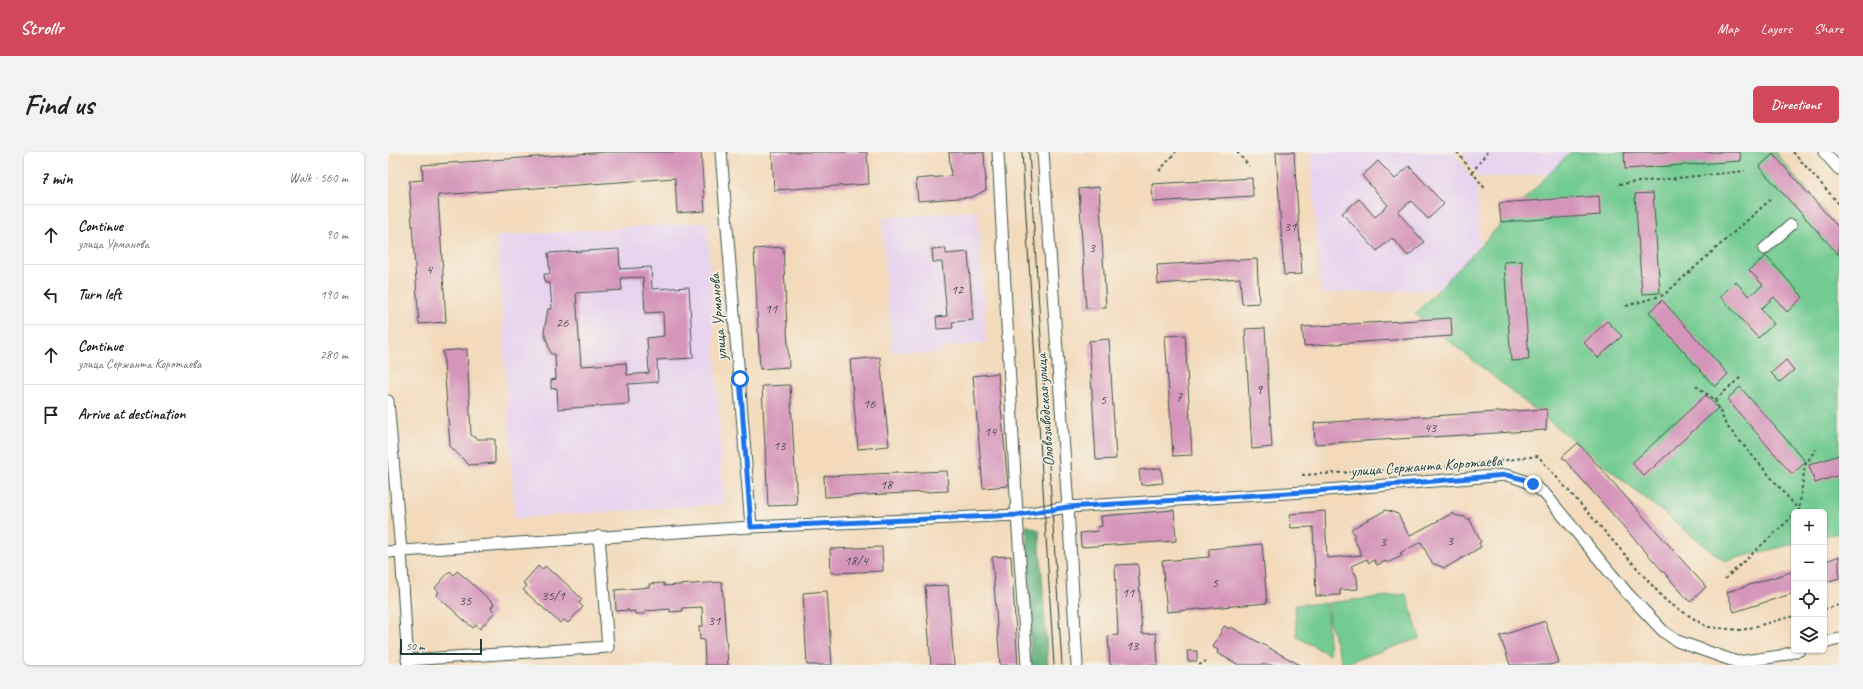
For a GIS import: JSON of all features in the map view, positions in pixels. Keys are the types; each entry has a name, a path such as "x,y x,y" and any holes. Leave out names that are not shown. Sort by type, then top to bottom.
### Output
{"street":[{"name":"улица Урманова","path":"722,152 751,527"},
{"path":"998,152 1017,515 1027,665"},
{"name":"Оловозаводская улица","path":"1043,152 1068,507 1077,665"},
{"path":"1824,152 1839,169"},
{"path":"1764,249 1791,225"},
{"path":"388,401 401,551 408,663 608,647 599,536"},
{"name":"улица Сержанта Коротаева","path":"388,552 599,536 751,527 1017,515 1068,507 1296,492 1506,475 1533,484 1544,494 1627,593 1664,632 1677,641 1732,664 1791,653"},
{"path":"1827,642 1839,639"}],"path":[{"path":"1159,171 1176,152"},
{"path":"1237,152 1249,166"},
{"path":"1456,152 1486,190"},
{"path":"1472,173 1486,152"},
{"path":"1793,152 1839,204"},
{"path":"1619,184 1745,171"},
{"path":"1626,306 1664,295 1770,200"},
{"path":"1715,400 1742,376"},
{"path":"1696,386 1715,400 1726,425 1798,509"},
{"path":"1800,509 1805,465 1816,450"},
{"path":"1725,580 1791,518"},
{"path":"1827,608 1839,605"},
{"path":"1198,665 1206,661"}],"shaded area":[{"path":"1310,152 1453,152 1477,186 1481,289 1321,293"},
{"path":"1461,152 1613,152 1614,170 1479,178"},
{"path":"978,211 986,343 941,348 941,354 892,352 882,218"},
{"path":"707,222 724,504 515,518 497,236"}],"green space":[{"path":"1570,152 1775,152 1839,229 1839,533 1827,535 1827,509 1791,509 1791,545 1724,561 1415,314"},
{"path":"1026,525 1039,530 1048,665 1031,665"},
{"path":"1406,594 1420,638 1343,664 1329,622 1328,603"},
{"path":"1326,603 1330,655 1297,637 1295,605"}],"building":[{"path":"606,152 701,152 705,211 677,213 675,178 438,195 446,322 419,324 409,181 423,180 422,165"},
{"path":"772,152 867,152 869,184 774,190"},
{"path":"949,152 984,152 986,190 972,197 918,201 916,179 951,176"},
{"path":"1276,152 1294,152 1302,274 1284,275"},
{"path":"1624,152 1740,152 1741,161 1625,169"},
{"path":"1773,154 1839,228 1839,255 1759,167"},
{"path":"1378,161 1395,179 1409,166 1444,204 1428,219 1411,201 1398,212 1424,242 1408,256 1392,238 1377,251 1342,213 1359,199 1375,217 1388,205 1362,176"},
{"path":"1252,178 1253,196 1153,202 1152,184"},
{"path":"1099,187 1106,307 1086,308 1079,189"},
{"path":"1653,193 1660,293 1642,294 1635,194"},
{"path":"1599,196 1600,215 1501,222 1499,203"},
{"path":"783,247 789,367 760,369 754,249"},
{"path":"946,248 946,254 968,252 973,320 952,322 953,328 937,329 936,317 947,316 942,262 933,262 932,249"},
{"path":"619,249 620,269 651,267 652,289 689,287 693,358 657,360 658,382 628,384 629,404 558,409 557,388 551,389 551,380 556,379 555,354 551,354 544,332 548,309 552,309 550,283 545,283 544,274 550,274 548,253","holes":["643,277 645,313 663,312 664,336 647,338 649,373 627,375 626,363 581,366 576,293 622,290 621,278"]},
{"path":"1766,256 1803,297 1787,312 1774,297 1761,309 1774,324 1758,338 1720,296 1736,282 1749,296 1763,285 1749,270"},
{"path":"1257,259 1259,303 1242,304 1240,278 1158,284 1157,265"},
{"path":"1522,261 1529,360 1511,361 1504,262"},
{"path":"1662,300 1728,374 1715,387 1649,312"},
{"path":"1451,318 1452,336 1304,346 1302,327"},
{"path":"1607,321 1622,336 1598,358 1584,343"},
{"path":"1265,328 1272,447 1252,449 1245,329"},
{"path":"1185,335 1192,455 1173,456 1165,336"},
{"path":"1109,339 1116,459 1096,460 1089,341"},
{"path":"467,349 471,435 477,439 495,439 495,463 469,465 450,446 443,351"},
{"path":"880,357 889,446 858,449 850,360"},
{"path":"1786,360 1794,370 1780,382 1771,373"},
{"path":"998,373 1008,486 983,488 973,376"},
{"path":"790,385 797,505 768,506 762,386"},
{"path":"1740,387 1806,462 1792,474 1727,399"},
{"path":"1706,395 1718,408 1644,476 1632,463"},
{"path":"1547,409 1546,430 1315,444 1314,423"},
{"path":"1578,443 1706,587 1690,602 1562,457"},
{"path":"1839,455 1839,475 1815,483 1809,465"},
{"path":"1161,468 1163,483 1141,485 1139,470"},
{"path":"947,471 948,491 825,497 824,476"},
{"path":"1174,510 1176,541 1081,547 1080,533 1098,531 1097,527 1102,526 1101,516"},
{"path":"1386,510 1398,514 1409,536 1453,513 1454,515 1465,517 1467,520 1469,518 1481,542 1479,543 1481,547 1445,568 1432,563 1421,542 1400,553 1402,556 1387,563 1386,561 1377,565 1374,560 1369,563 1367,559 1351,566 1357,577 1358,589 1340,590 1340,595 1316,596 1313,527 1291,528 1290,514 1325,511 1327,558 1362,555 1353,537 1355,535 1351,529"},
{"path":"1262,544 1267,603 1167,612 1162,561 1209,557 1209,549"},
{"path":"882,547 883,571 831,573 830,549"},
{"path":"1011,556 1018,665 1000,665 992,557"},
{"path":"1839,556 1839,578 1827,582 1827,581 1827,561"},
{"path":"1138,564 1142,634 1156,633 1158,665 1110,665 1108,636 1118,635 1115,565"},
{"path":"538,566 542,570 545,566 554,574 555,573 582,599 579,603 583,607 568,623 564,620 560,623 523,590 527,586 523,583"},
{"path":"450,571 454,575 457,571 494,604 491,608 495,612 480,629 476,625 473,628 436,595 439,592 435,588"},
{"path":"1791,572 1791,594 1734,612 1727,592"},
{"path":"722,582 728,665 705,665 704,639 700,640 699,626 703,626 702,607 682,608 683,611 670,612 670,609 645,611 645,614 635,614 635,611 629,612 629,610 616,611 615,590 650,587 649,584 664,583 664,586"},
{"path":"948,585 954,665 931,665 925,586"},
{"path":"827,591 832,665 807,665 803,593"},
{"path":"1545,621 1559,662 1550,665 1510,665 1500,636"},
{"path":"1224,626 1230,629 1231,627 1300,665 1239,665 1217,653 1218,650 1213,647"},
{"path":"1187,651 1197,651 1197,661 1188,661"}],"tram line":[{"path":"1022,152 1054,665"},
{"path":"1029,152 1062,665"}],"route":[{"path":"740,379 751,527 1017,515 1068,507 1304,492 1506,475 1523,479 1533,484"}]}
